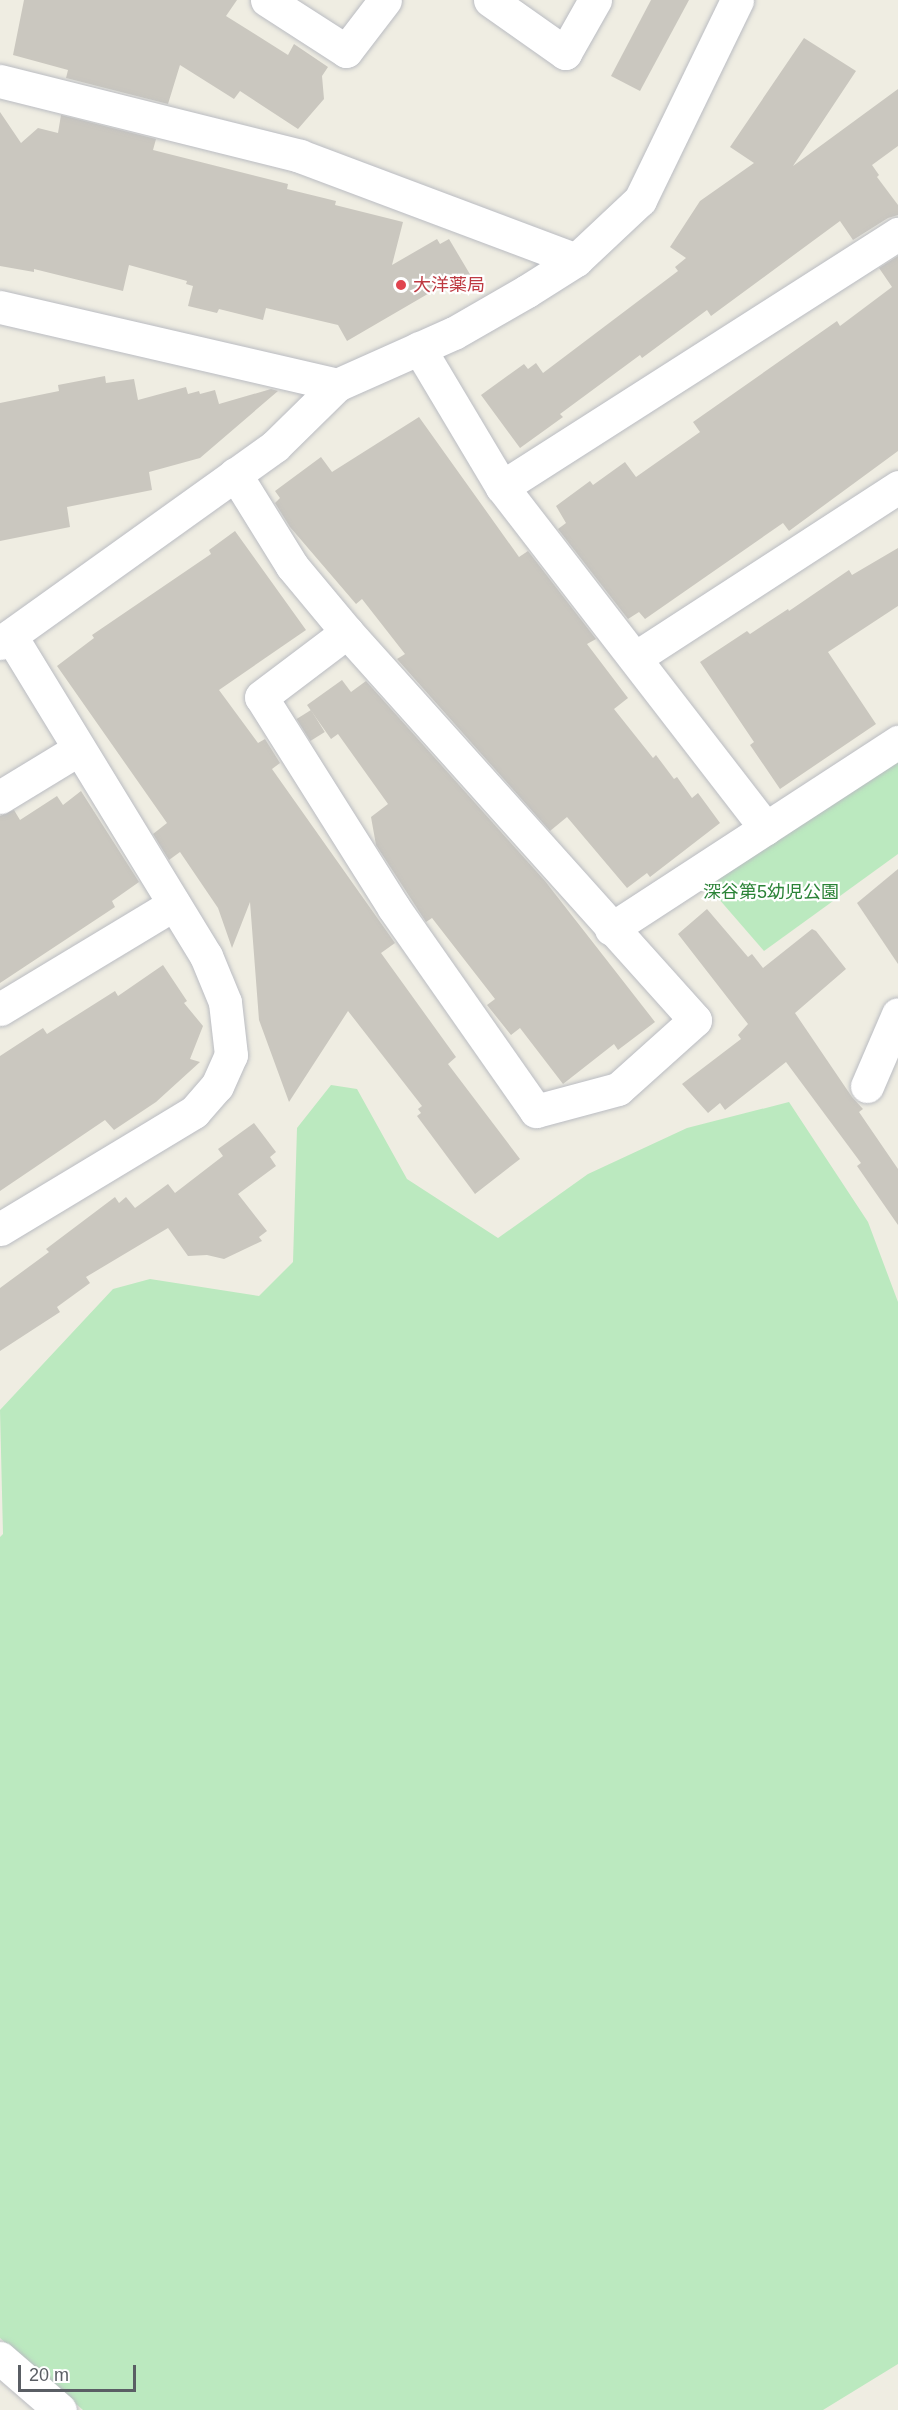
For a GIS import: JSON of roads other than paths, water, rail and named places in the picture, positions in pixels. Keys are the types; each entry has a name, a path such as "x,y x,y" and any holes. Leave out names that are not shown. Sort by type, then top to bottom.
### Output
{"street":[{"path":"267,0 345,51 385,0"},
{"path":"490,0 565,53 596,0"},
{"path":"0,1228 194,1112 217,1086 231,1055 225,1002 206,956 80,748 6,639 275,446 337,385 419,348 518,297 576,260 640,200 736,0"},
{"path":"0,81 300,156 576,260"},
{"path":"502,487 898,234"},
{"path":"0,307 337,385"},
{"path":"419,348 502,487 766,828"},
{"path":"235,474 292,566 347,632 695,1020 618,1089 536,1111 394,908 261,697 347,632"},
{"path":"635,658 898,487"},
{"path":"611,929 898,742"},
{"path":"0,797 80,748"},
{"path":"0,1010 174,904"},
{"path":"867,1086 898,1014"},
{"path":"0,2358 60,2410"}],"place":[{"name":"大洋薬局","path":"401,285"}],"park label":[{"name":"深谷第5幼児公園","path":"771,892"}]}
